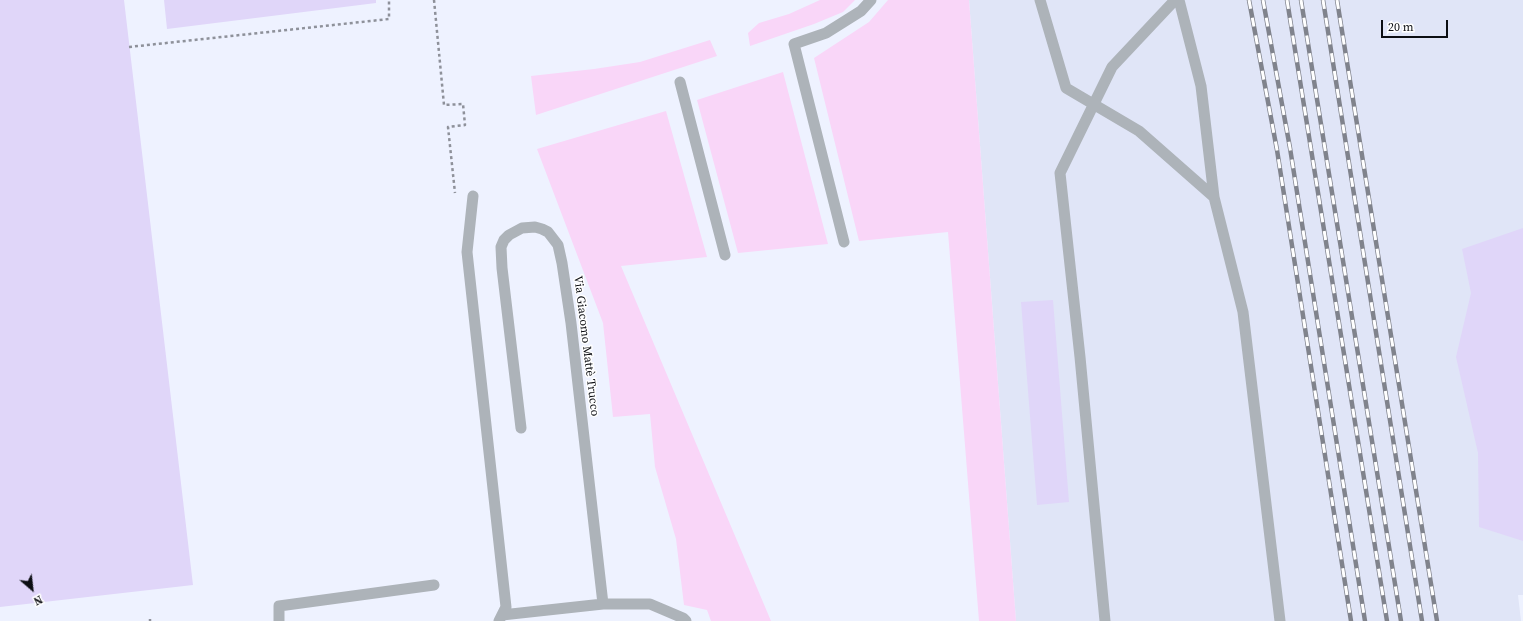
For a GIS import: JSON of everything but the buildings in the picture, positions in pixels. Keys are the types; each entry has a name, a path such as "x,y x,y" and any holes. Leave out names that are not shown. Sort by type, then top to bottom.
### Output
{"lane":[{"path":"844,242 794,44 826,33 861,10 871,0"},
{"path":"1040,0 1066,88 1140,131 1214,196"},
{"path":"1105,621 1080,356 1060,173 1112,67 1175,0"},
{"path":"1179,0 1201,86 1214,196 1243,312 1280,621"},
{"path":"680,82 725,255"},
{"path":"473,196 467,252 506,607 501,618"},
{"name":"Via Giacomo Mattè Trucco","path":"521,428 501,247 504,240 515,231 522,228 535,227 548,232 554,239 558,245 562,263 571,323 603,604"},
{"path":"280,621 279,606 434,585"},
{"path":"501,618 603,604 650,604 683,618 686,621"}],"path":[{"path":"129,47 390,19 389,0"},
{"path":"434,0 444,105 463,104 465,125 448,126 455,193"}],"shaded area":[{"path":"820,0 855,0 843,12 814,24 750,46 748,33 759,23 789,14"},
{"path":"888,0 969,0 1016,621 979,621 948,232 859,241 814,58 869,22"},
{"path":"969,0 1523,0 1523,595 1518,595 1521,621 1016,621"},
{"path":"710,40 717,56 536,115 531,76 640,62"},
{"path":"783,72 828,244 738,253 697,100"},
{"path":"666,111 707,257 621,266 771,621 711,621 707,610 684,605 676,539 655,467 650,414 613,417 603,323 537,149"}],"railway":[{"path":"1249,0 1277,150 1351,621"},
{"path":"1263,0 1290,148 1365,621"},
{"path":"1287,0 1387,621"},
{"path":"1301,0 1401,621"},
{"path":"1323,0 1422,621"},
{"path":"1337,0 1437,621"}]}
